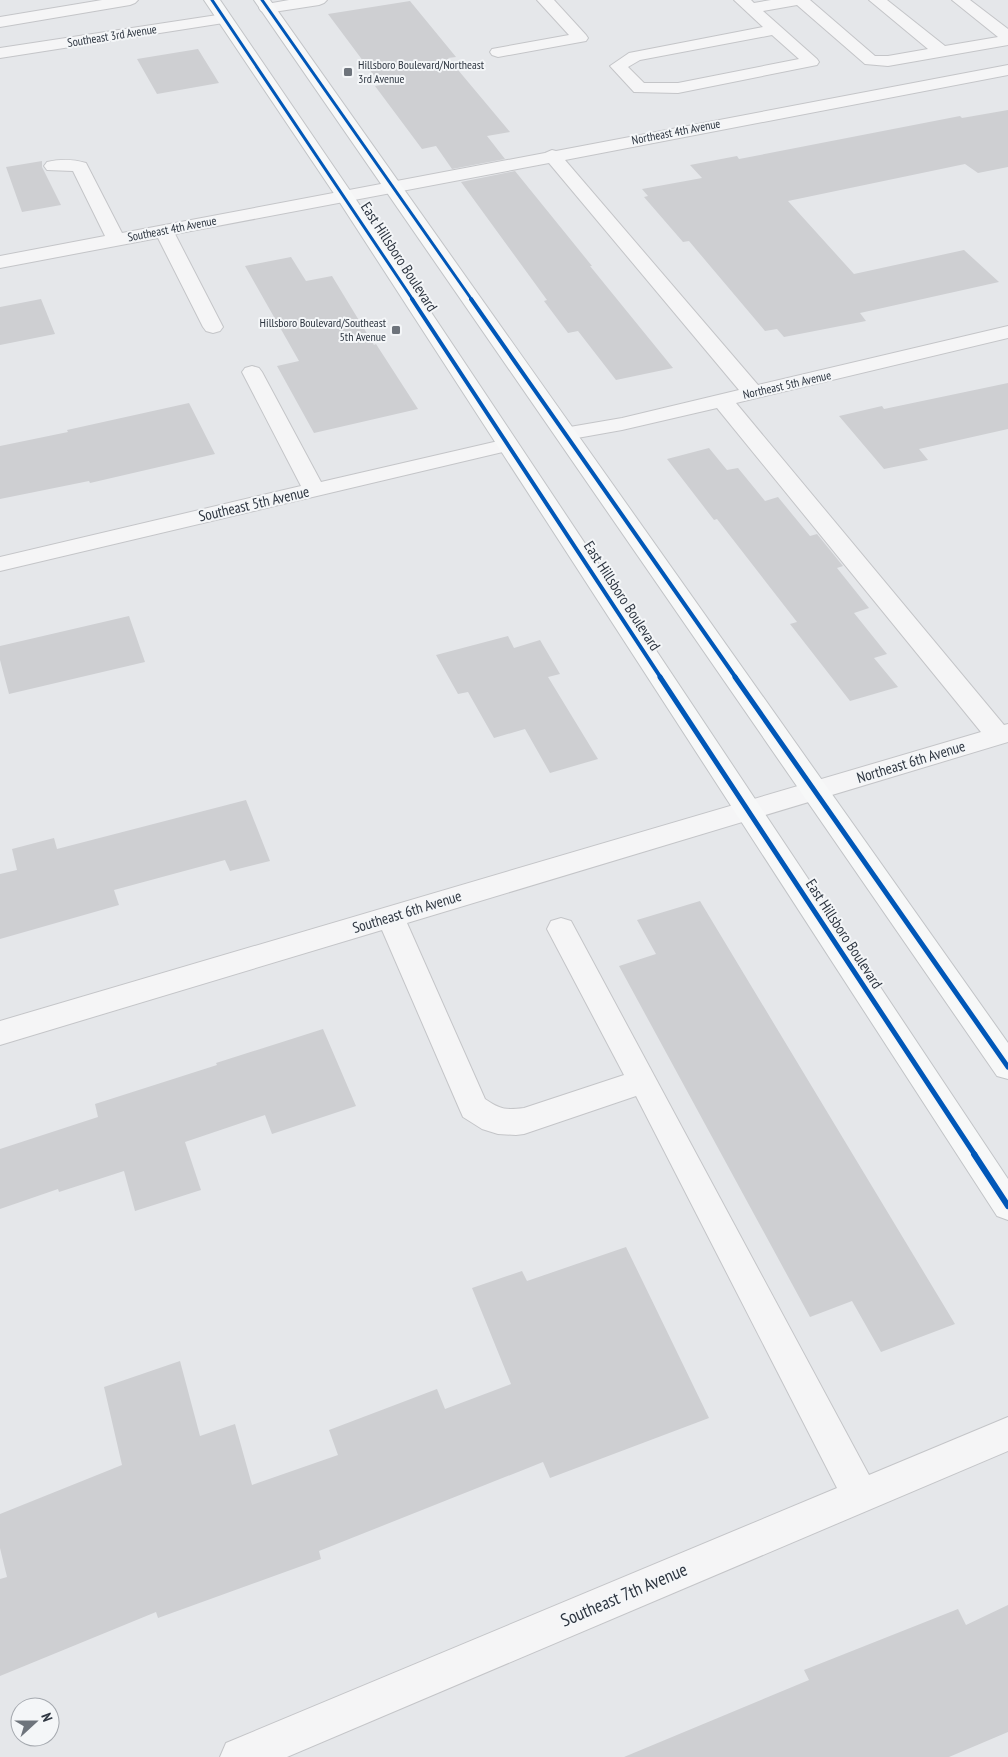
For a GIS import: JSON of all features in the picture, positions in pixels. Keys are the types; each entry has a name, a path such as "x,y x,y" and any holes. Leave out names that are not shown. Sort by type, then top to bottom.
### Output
{"main road":[{"name":"East Hillsboro Boulevard","path":"212,0 344,196 1008,1206"},
{"path":"265,4 1008,1067"}],"street":[{"path":"0,22 130,0"},
{"path":"265,4 319,0"},
{"path":"498,52 580,38 545,0"},
{"path":"750,7 799,0 871,61 888,61 942,52 1008,38"},
{"path":"876,0 942,52"},
{"path":"960,0 1008,38"},
{"path":"750,7 811,62 678,88 640,88 618,66 635,56 775,30"},
{"name":"Southeast 3rd Avenue","path":"0,53 224,19"},
{"name":"Northeast 4th Avenue","path":"344,196 393,188 552,155 1008,70"},
{"path":"552,155 753,393"},
{"path":"52,166 70,164 80,168 116,240"},
{"name":"Southeast 4th Avenue","path":"0,262 344,196"},
{"path":"163,230 213,326"},
{"name":"Northeast 5th Avenue","path":"566,434 622,424 1008,332"},
{"path":"252,372 314,490"},
{"path":"722,400 1003,734"},
{"name":"Southeast 5th Avenue","path":"0,564 507,445"},
{"name":"Northeast 6th Avenue","path":"815,791 1003,734"},
{"name":"Southeast 6th Avenue","path":"0,1033 815,791"},
{"path":"390,917 474,1108 492,1120 504,1123 524,1121 643,1082"},
{"path":"561,929 860,1495"},
{"name":"Southeast 7th Avenue","path":"240,1757 1008,1434"}],"building":[{"path":"410,1 456,57 448,58 510,132 487,136 505,159 452,169 436,146 422,149 375,86 381,85 328,14"},
{"path":"198,49 219,83 157,94 137,59"},
{"path":"1008,110 1008,167 978,173 965,164 788,201 854,274 964,250 999,282 860,313 866,321 784,337 777,329 765,331 689,241 683,242 644,197 648,196 642,189 702,178 690,165 737,156 739,159 960,116 962,118"},
{"path":"42,161 42,167 61,205 22,212 6,167"},
{"path":"515,171 673,368 616,380 578,331 568,333 544,301 547,300 461,182"},
{"path":"291,257 306,281 332,276 374,345 376,344 418,409 314,433 277,366 299,361 245,266"},
{"path":"41,299 55,334 0,345 0,307"},
{"path":"1008,383 1008,429 919,449 928,460 884,469 839,416 882,406 884,409"},
{"path":"189,403 215,454 90,483 89,481 0,499 0,446"},
{"path":"709,448 727,470 738,468 765,501 778,497 810,536 817,534 843,566 837,568 869,608 854,613 887,654 874,658 898,687 850,701 790,624 797,622 717,519 714,520 667,459"},
{"path":"129,616 145,662 9,694 0,660 0,646"},
{"path":"508,636 514,648 540,640 560,674 548,677 598,759 550,773 525,729 494,738 468,692 458,694 436,655"},
{"path":"246,800 270,861 230,871 225,860 114,890 119,905 0,939 0,874 17,870 12,849 54,838 57,849"},
{"path":"700,901 955,1324 881,1352 852,1301 810,1317 619,966 656,954 637,920"},
{"path":"323,1029 356,1106 272,1134 265,1115 185,1142 201,1190 135,1211 124,1171 59,1192 58,1189 0,1209 0,1149 98,1117 95,1104"},
{"path":"626,1247 709,1418 550,1478 543,1462 319,1551 321,1559 158,1618 156,1612 0,1676 0,1579 7,1577 0,1548 0,1514 122,1465 104,1387 180,1361 200,1436 235,1424 252,1485 338,1455 329,1430 437,1389 445,1409 511,1384 472,1288 522,1271 527,1281"},
{"path":"1008,1605 1008,1732 949,1757 624,1757 809,1680 804,1670 958,1609 966,1625"}],"cycle path":[{"path":"212,0 344,195 1008,1206"},
{"path":"262,0 1008,1067"}],"place":[{"name":"Hillsboro Boulevard/Northeast 3rd Avenue","path":"348,72"},
{"name":"Hillsboro Boulevard/Southeast 5th Avenue","path":"396,330"}]}
